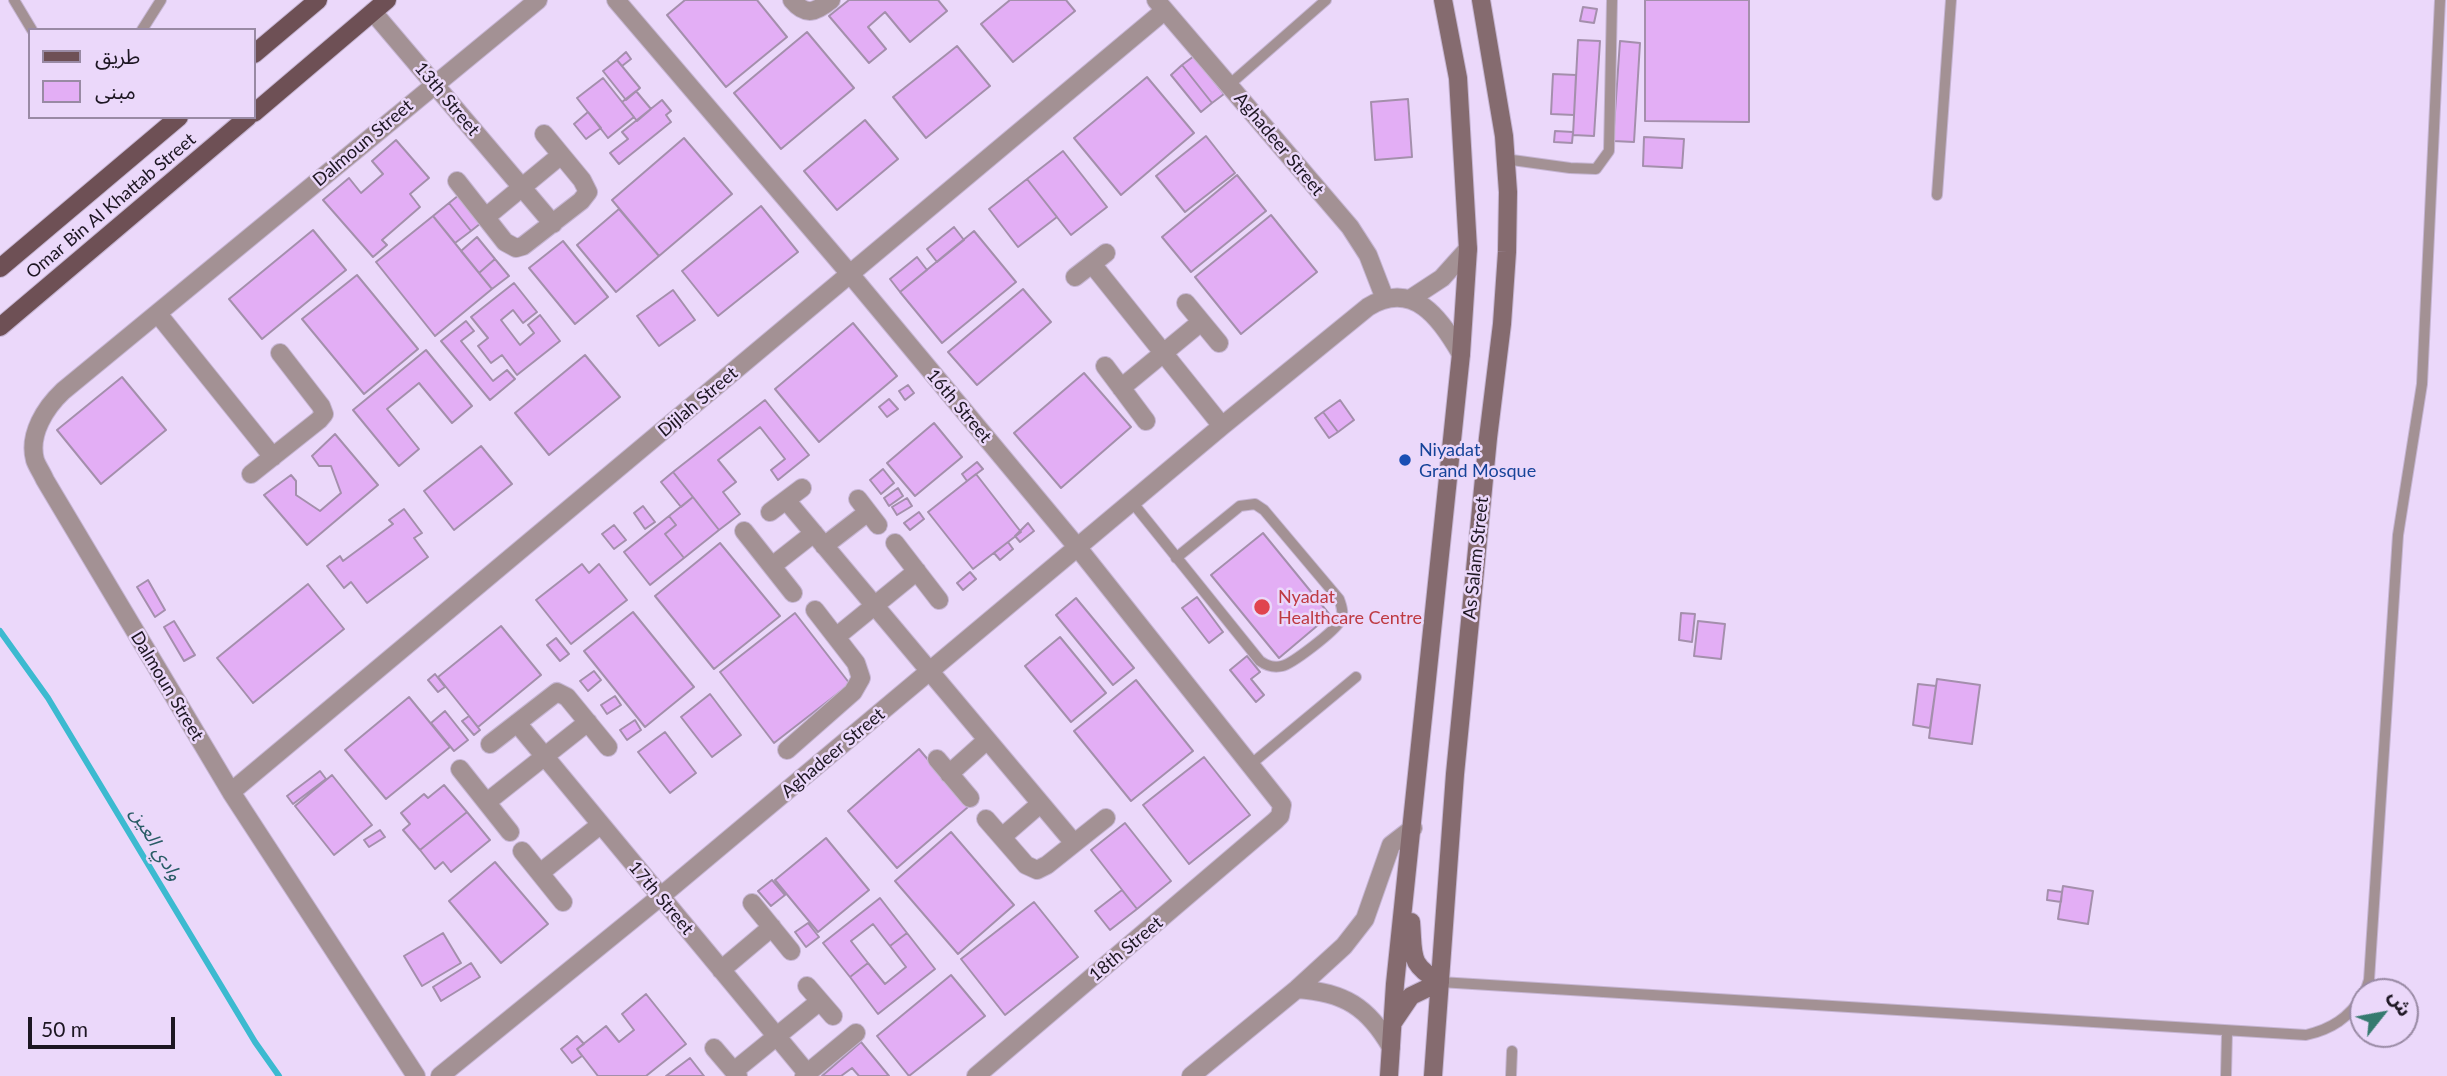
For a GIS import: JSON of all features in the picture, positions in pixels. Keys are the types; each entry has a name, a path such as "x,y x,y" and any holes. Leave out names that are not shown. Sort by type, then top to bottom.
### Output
{"main road":[{"path":"256,52 313,2"},
{"path":"256,111 380,6"},
{"name":"Omar Bin Al Khattab Street","path":"0,268 177,119"},
{"name":"Omar Bin Al Khattab Street","path":"0,327 246,119"}],"street":[{"name":"Dalmoun Street","path":"416,1076 231,792 44,480 35,459 34,441 50,404 538,0"},
{"name":"16th Street","path":"616,0 850,274 1077,548 1282,805 1280,816 1275,821"},
{"path":"792,0 808,13 820,10 831,0"},
{"name":"As Salam Street","path":"1389,1076 1424,692 1461,354 1468,249 1458,78 1443,0"},
{"name":"As Salam Street","path":"1433,1076 1455,774 1502,324 1507,252 1506,159 1481,0"},
{"name":"13th Street","path":"380,6 434,84 553,224"},
{"name":"Dijlah Street","path":"231,792 850,274 1160,6"},
{"name":"Aghadeer Street","path":"440,1076 930,673 1222,426 1359,314 1385,299 1360,241 1160,6"},
{"path":"457,181 505,242 516,248 529,243 581,201 587,192 582,180 544,135"},
{"path":"486,217 561,155"},
{"path":"1410,299 1442,278 1468,249"},
{"path":"1075,277 1099,258 1163,353 1222,426"},
{"path":"1385,299 1410,299 1436,316 1461,354"},
{"path":"1186,303 1219,344"},
{"path":"158,314 273,457"},
{"path":"1121,388 1201,322"},
{"path":"251,474 324,414 321,406 280,353"},
{"path":"1105,366 1146,421"},
{"path":"770,512 802,488"},
{"path":"786,500 1074,843"},
{"path":"772,566 868,512"},
{"path":"744,531 793,593"},
{"path":"895,543 939,600"},
{"path":"836,637 917,571"},
{"path":"787,750 858,686 860,670 815,610"},
{"path":"490,744 557,692 567,697 608,747"},
{"path":"486,802 588,722"},
{"name":"17th Street","path":"517,723 806,1074 856,1033"},
{"path":"950,774 987,740"},
{"path":"937,759 970,798"},
{"path":"460,769 510,832"},
{"path":"1002,837 1040,803"},
{"path":"986,819 1026,865 1037,870 1106,818"},
{"name":"18th Street","path":"976,1076 1275,821"},
{"path":"540,873 600,825"},
{"path":"1191,1076 1297,989 1344,946 1365,919 1391,845 1413,828"},
{"path":"522,850 563,902"},
{"path":"752,903 792,951"},
{"path":"1405,904 1410,919 1413,958 1420,970 1440,982"},
{"path":"721,970 772,927"},
{"path":"1392,1023 1411,996 1440,982"},
{"path":"807,986 833,1016"},
{"path":"1297,989 1320,990 1343,998 1363,1010 1379,1027 1391,1048"},
{"path":"714,1048 736,1074 820,1001"}],"lane":[{"path":"14,0 31,28"},
{"path":"143,28 161,0"},
{"path":"1229,85 1326,0"},
{"path":"1506,159 1596,169 1609,152 1612,0"},
{"path":"1937,195 1951,0"},
{"path":"2369,978 2398,535 2422,384 2440,0"},
{"path":"1132,502 1176,558 1265,664 1276,667 1290,663 1340,621 1342,611 1339,599 1264,510 1255,503 1240,506 1176,558"},
{"path":"1250,765 1356,677"},
{"path":"1440,982 2306,1035 2323,1031 2349,1015"},
{"path":"2226,1076 2227,1032"},
{"path":"1511,1076 1512,1051"}],"building":[{"path":"685,0 757,0 787,37 726,87 667,15"},
{"path":"849,0 938,0 947,11 910,42 885,12 868,27 886,49 869,63 829,16"},
{"path":"1010,0 1066,0 1075,11 1013,62 981,24"},
{"path":"1645,0 1749,0 1749,122 1645,121"},
{"path":"1583,7 1597,9 1594,23 1580,21"},
{"path":"807,32 854,88 781,149 734,93"},
{"path":"1578,40 1600,41 1594,136 1573,135"},
{"path":"1620,41 1640,43 1634,142 1613,141"},
{"path":"957,46 990,86 926,138 893,97"},
{"path":"626,52 631,59 622,66 617,60"},
{"path":"1194,56 1224,94 1212,103 1182,65"},
{"path":"617,60 640,88 626,100 603,71"},
{"path":"1182,65 1212,103 1201,112 1171,75"},
{"path":"1553,74 1576,75 1574,115 1551,114"},
{"path":"1147,77 1194,133 1121,195 1074,138"},
{"path":"603,78 634,117 608,138 577,98"},
{"path":"636,91 651,109 637,121 622,102"},
{"path":"1408,99 1412,157 1375,160 1371,102"},
{"path":"662,100 671,111 666,115 671,122 619,164 610,153 628,139 622,132"},
{"path":"588,112 601,128 586,139 574,124"},
{"path":"865,120 898,159 837,210 804,171"},
{"path":"1555,131 1573,132 1572,143 1554,142"},
{"path":"1206,136 1235,173 1185,212 1156,176"},
{"path":"1644,137 1684,139 1682,168 1643,166"},
{"path":"684,138 732,194 659,256 612,200"},
{"path":"396,140 429,178 410,194 420,207 382,240 387,245 373,257 323,200 349,178 361,193 383,174 372,161"},
{"path":"1063,151 1107,207 1071,235 1027,179"},
{"path":"1237,175 1266,211 1191,272 1162,237"},
{"path":"1027,179 1057,217 1018,247 989,209"},
{"path":"464,191 486,219 471,231 449,203"},
{"path":"449,203 471,231 455,243 433,216"},
{"path":"761,206 798,252 718,316 682,271"},
{"path":"619,209 659,256 616,292 577,245"},
{"path":"1271,215 1317,272 1241,334 1195,277"},
{"path":"433,216 492,289 435,336 376,262"},
{"path":"954,227 964,240 937,262 927,249"},
{"path":"313,230 346,270 262,339 229,299"},
{"path":"974,231 1016,282 942,343 900,292"},
{"path":"477,237 495,259 479,273 461,251"},
{"path":"563,241 608,297 575,324 529,268"},
{"path":"917,257 927,270 900,292 890,279"},
{"path":"495,259 509,276 492,289 479,273"},
{"path":"357,275 418,349 364,394 302,319"},
{"path":"514,283 537,312 523,323 513,310 501,320 520,345 534,333 528,325 540,315 560,341 517,375 502,355 491,363 478,346 488,338 471,317"},
{"path":"1023,289 1051,322 977,385 948,352"},
{"path":"673,290 695,320 659,346 637,316"},
{"path":"466,321 474,331 461,341 493,381 507,370 515,379 490,400 441,341"},
{"path":"853,323 897,376 819,442 775,389"},
{"path":"426,350 472,406 452,423 419,383 387,409 419,449 399,466 353,410"},
{"path":"585,355 620,397 549,455 515,413"},
{"path":"1084,373 1131,427 1061,488 1014,433"},
{"path":"122,377 166,430 101,484 57,430"},
{"path":"908,385 914,393 905,400 899,391"},
{"path":"889,399 898,409 887,417 879,407"},
{"path":"765,400 809,455 778,480 771,470 785,459 760,427 718,460 736,482 723,492 740,514 719,530 673,472"},
{"path":"1340,400 1354,420 1338,432 1323,412"},
{"path":"1323,412 1338,432 1329,438 1315,418"},
{"path":"934,423 962,457 915,496 887,463"},
{"path":"335,434 378,485 307,545 264,495 291,475 296,481 296,495 320,511 341,493 331,466 319,466 312,456"},
{"path":"481,446 512,484 454,530 424,491"},
{"path":"977,462 983,469 967,481 962,474"},
{"path":"883,469 894,483 881,494 870,480"},
{"path":"673,472 693,497 681,507 661,482"},
{"path":"976,474 1021,532 973,569 928,512"},
{"path":"898,488 903,496 889,506 884,498"},
{"path":"693,497 719,530 684,558 665,534 676,525 669,516"},
{"path":"907,498 912,506 897,515 892,507"},
{"path":"643,506 655,522 645,529 634,513"},
{"path":"404,509 422,533 414,538 428,557 367,603 351,582 344,588 327,566 340,556 343,561 393,524 389,520"},
{"path":"919,512 924,519 910,530 904,523"},
{"path":"669,516 676,525 665,534 684,558 650,585 624,552"},
{"path":"1028,523 1034,531 1020,542 1015,536"},
{"path":"614,525 626,540 614,549 602,534"},
{"path":"1263,533 1330,615 1279,658 1211,575"},
{"path":"1008,542 1013,549 1000,560 994,553"},
{"path":"720,543 780,616 714,669 655,596"},
{"path":"582,564 589,573 599,564 627,600 571,644 536,600"},
{"path":"970,572 976,579 963,590 957,583"},
{"path":"148,580 165,610 155,617 137,587"},
{"path":"308,584 344,629 253,703 217,658"},
{"path":"1197,597 1223,632 1209,643 1182,608"},
{"path":"1076,598 1134,668 1113,685 1056,615"},
{"path":"633,612 694,687 645,727 584,651"},
{"path":"795,613 850,684 774,743 720,672"},
{"path":"1681,613 1695,614 1692,642 1679,640"},
{"path":"174,621 195,655 184,661 164,627"},
{"path":"1698,621 1725,624 1721,659 1694,656"},
{"path":"501,626 541,675 478,727 438,677"},
{"path":"1060,637 1106,693 1071,722 1025,666"},
{"path":"556,638 569,654 560,661 547,645"},
{"path":"1247,656 1260,672 1251,679 1264,695 1256,702 1230,670"},
{"path":"594,671 601,680 588,691 580,681"},
{"path":"435,674 445,687 438,692 428,680"},
{"path":"1937,679 1980,685 1972,744 1929,738"},
{"path":"1136,680 1193,751 1131,801 1074,731"},
{"path":"1918,684 1936,686 1930,728 1913,725"},
{"path":"710,694 741,735 712,757 681,717"},
{"path":"615,696 621,705 607,714 601,705"},
{"path":"409,697 450,747 386,799 345,750"},
{"path":"445,711 468,740 454,751 431,723"},
{"path":"469,716 480,730 474,735 462,721"},
{"path":"635,720 641,730 627,740 620,730"},
{"path":"665,732 696,773 670,793 638,752"},
{"path":"919,749 968,807 897,868 848,811"},
{"path":"1204,757 1250,815 1189,864 1143,805"},
{"path":"320,771 326,779 293,804 287,796"},
{"path":"332,775 372,825 334,855 295,806"},
{"path":"444,785 467,812 420,850 403,830 410,824 401,813 424,794 428,798"},
{"path":"467,812 490,840 451,872 443,862 435,869 420,850"},
{"path":"1125,823 1171,881 1137,909 1091,850"},
{"path":"380,830 385,837 369,847 364,840"},
{"path":"951,832 1014,905 958,954 895,881"},
{"path":"826,838 869,890 818,932 775,880"},
{"path":"495,862 548,924 501,963 449,901"},
{"path":"772,880 785,895 771,906 758,891"},
{"path":"2063,886 2093,891 2088,924 2058,919"},
{"path":"1122,890 1137,909 1110,930 1095,911"},
{"path":"2048,890 2062,892 2061,902 2047,900"},
{"path":"880,898 907,933 890,946 873,924 851,941 868,963 850,977 823,943"},
{"path":"1034,902 1078,957 1005,1015 961,959"},
{"path":"808,923 819,937 806,947 795,932"},
{"path":"443,933 461,963 422,986 404,956"},
{"path":"907,933 935,969 878,1014 850,977 868,963 885,984 906,967 890,946"},
{"path":"471,963 480,977 441,1001 433,987"},
{"path":"951,975 985,1016 909,1076 877,1036"},
{"path":"646,994 686,1044 646,1076 598,1076 577,1049 606,1026 619,1042 634,1030 622,1014"},
{"path":"577,1036 584,1044 577,1049 582,1056 572,1063 561,1049"},
{"path":"861,1042 889,1076 859,1076 852,1068 841,1076 822,1076"},
{"path":"690,1058 704,1076 666,1076"}],"waterway":[{"name":"وادي العين","path":"0,631 48,698 255,1042 279,1076"}],"place":[{"name":"Niyadat Grand Mosque","path":"1405,460"},
{"name":"Nyadat Healthcare Centre","path":"1262,607"}]}
